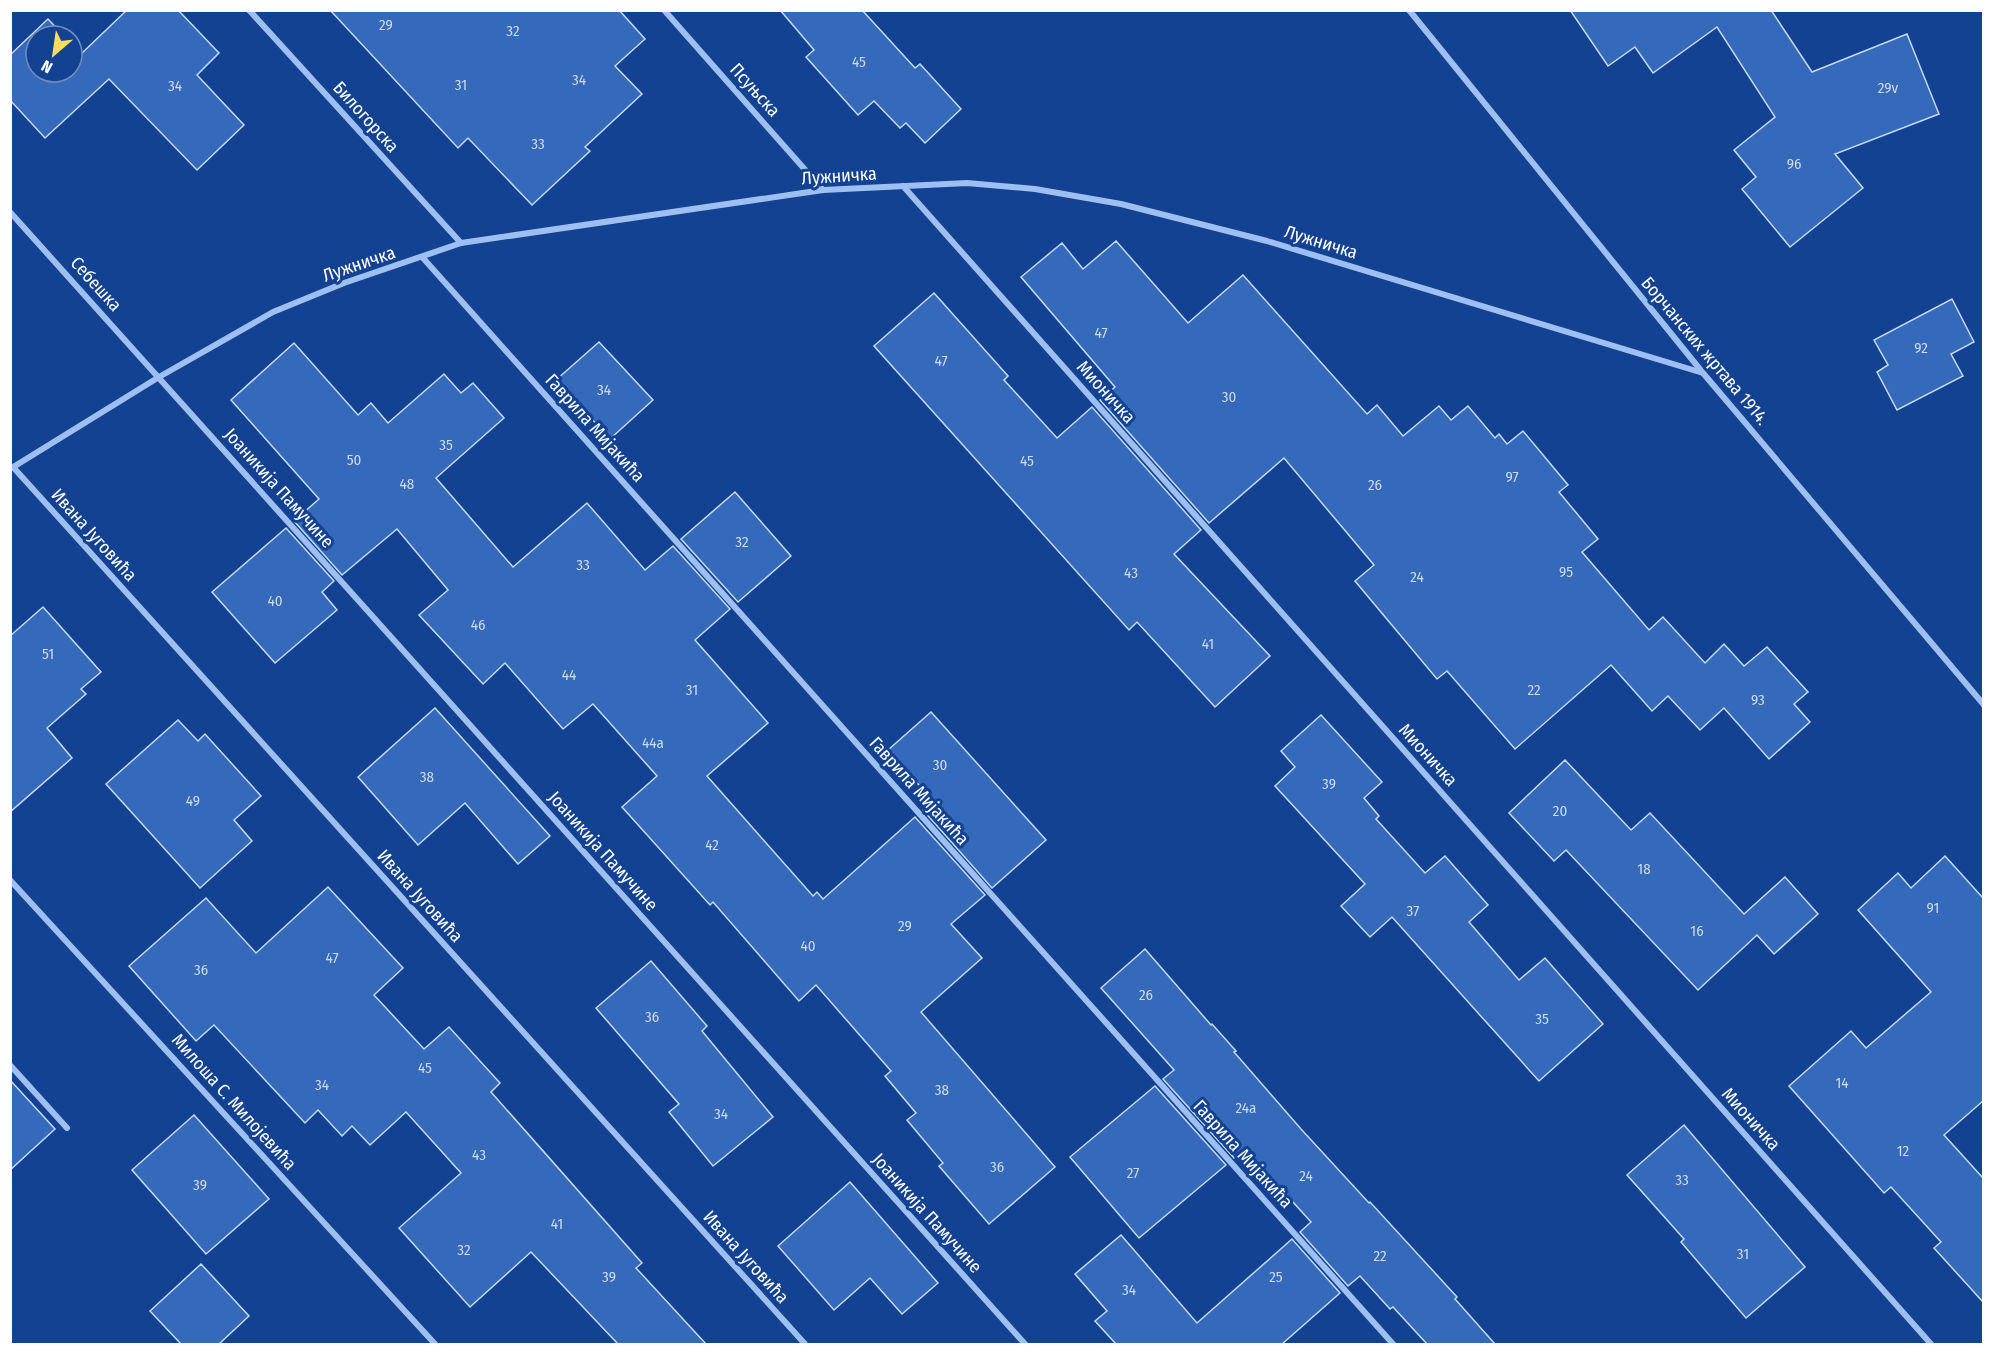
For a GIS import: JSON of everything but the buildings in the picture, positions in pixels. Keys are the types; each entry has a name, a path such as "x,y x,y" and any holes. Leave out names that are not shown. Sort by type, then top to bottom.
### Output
{"street":[{"name":"Билогорска","path":"249,10 461,243"},
{"name":"Псуњска","path":"663,10 823,189"},
{"name":"Борчанских жртава 1914.","path":"1409,10 1703,373 1983,705"},
{"name":"Лужничка","path":"12,468 159,376 273,312 344,284 461,243 823,189 967,183 1035,189 1122,204 1267,241 1703,373"},
{"name":"Мионичка","path":"903,186 1931,1344"},
{"name":"Себешка","path":"10,212 159,376"},
{"name":"Гаврила Мијакића","path":"423,258 1393,1344"},
{"name":"Јоаникија Памучине","path":"159,376 1025,1344"},
{"name":"Ивана Југовића","path":"12,468 805,1344"},
{"name":"Милоша С. Милојевића","path":"10,880 435,1344"},
{"path":"10,1065 67,1128"}]}
